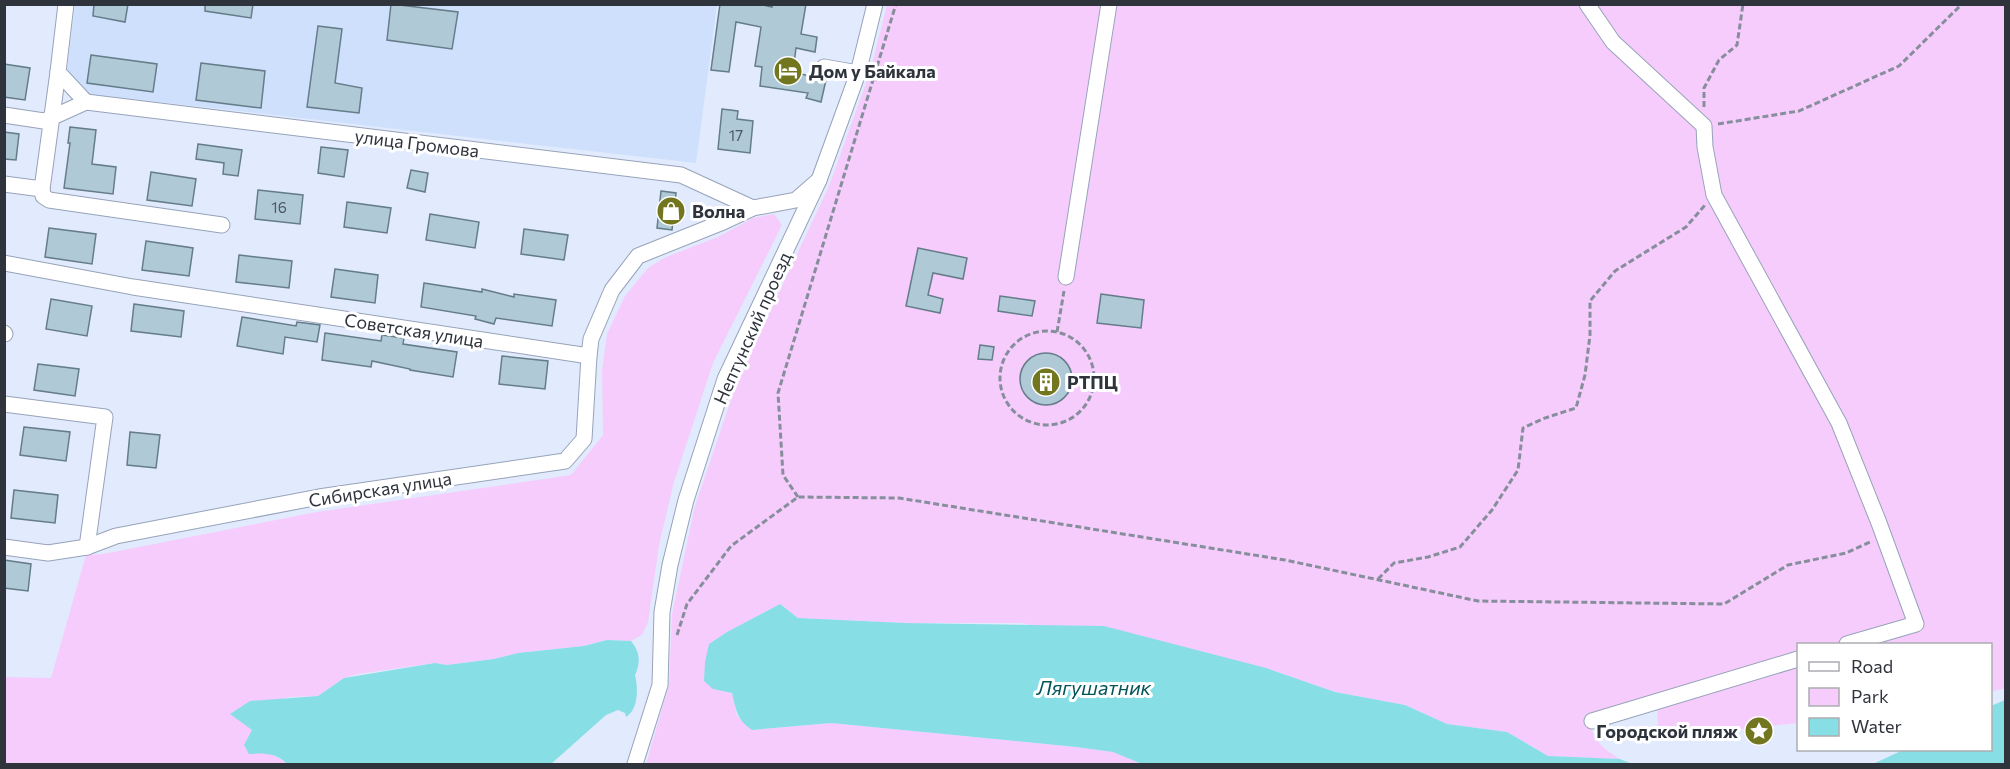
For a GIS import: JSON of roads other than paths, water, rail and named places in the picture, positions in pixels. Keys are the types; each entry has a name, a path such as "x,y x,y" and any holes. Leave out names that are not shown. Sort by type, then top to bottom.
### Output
{"street":[{"path":"66,4 42,189 43,196 49,200 222,225"},
{"name":"Нептунский проезд","path":"635,765 660,685 662,612 670,565 686,500 725,379 819,180 858,73 875,4"},
{"path":"1066,277 1109,4"},
{"path":"1587,4 1613,42 1704,126 1705,147 1714,195 1839,423 1884,535 1916,624 1853,643"},
{"path":"824,67 858,73"},
{"path":"4,115 44,122 86,102 58,72"},
{"name":"улица Громова","path":"86,102 681,175 753,208"},
{"path":"589,356 591,339 612,290 638,256 753,208 796,200 819,180"},
{"path":"4,184 42,189"},
{"name":"Советская улица","path":"4,263 133,287 589,356"},
{"name":"Сибирская улица","path":"4,547 48,553 87,547 116,536 319,497 565,461 584,439 589,356"},
{"path":"4,404 105,417 87,547"},
{"path":"1592,721 1797,659"}],"water":[{"name":"Лягушатник","path":"780,604 798,618 905,623 1104,626 1266,668 1335,692 1405,705 1447,724 1507,732 1548,756 1620,759 1632,764 1142,764 1113,752 1076,747 831,723 752,730 740,718 732,693 713,689 704,681 709,644"},
{"path":"607,640 631,641 638,653 639,661 635,675 637,691 633,709 626,717 625,713 618,710 606,715 551,764 287,764 274,756 249,754 244,745 252,730 230,714 250,701 318,696 344,678 435,663 447,665 494,659 518,653 584,646"},
{"path":"2005,700 2005,764 1873,764 1901,751 1992,751 1992,706"}],"place":[{"name":"Дом у Байкала","path":"788,71"},
{"name":"Волна","path":"671,211"},
{"name":"РТПЦ","path":"1046,382"},
{"name":"Городской пляж","path":"1759,731"}]}
